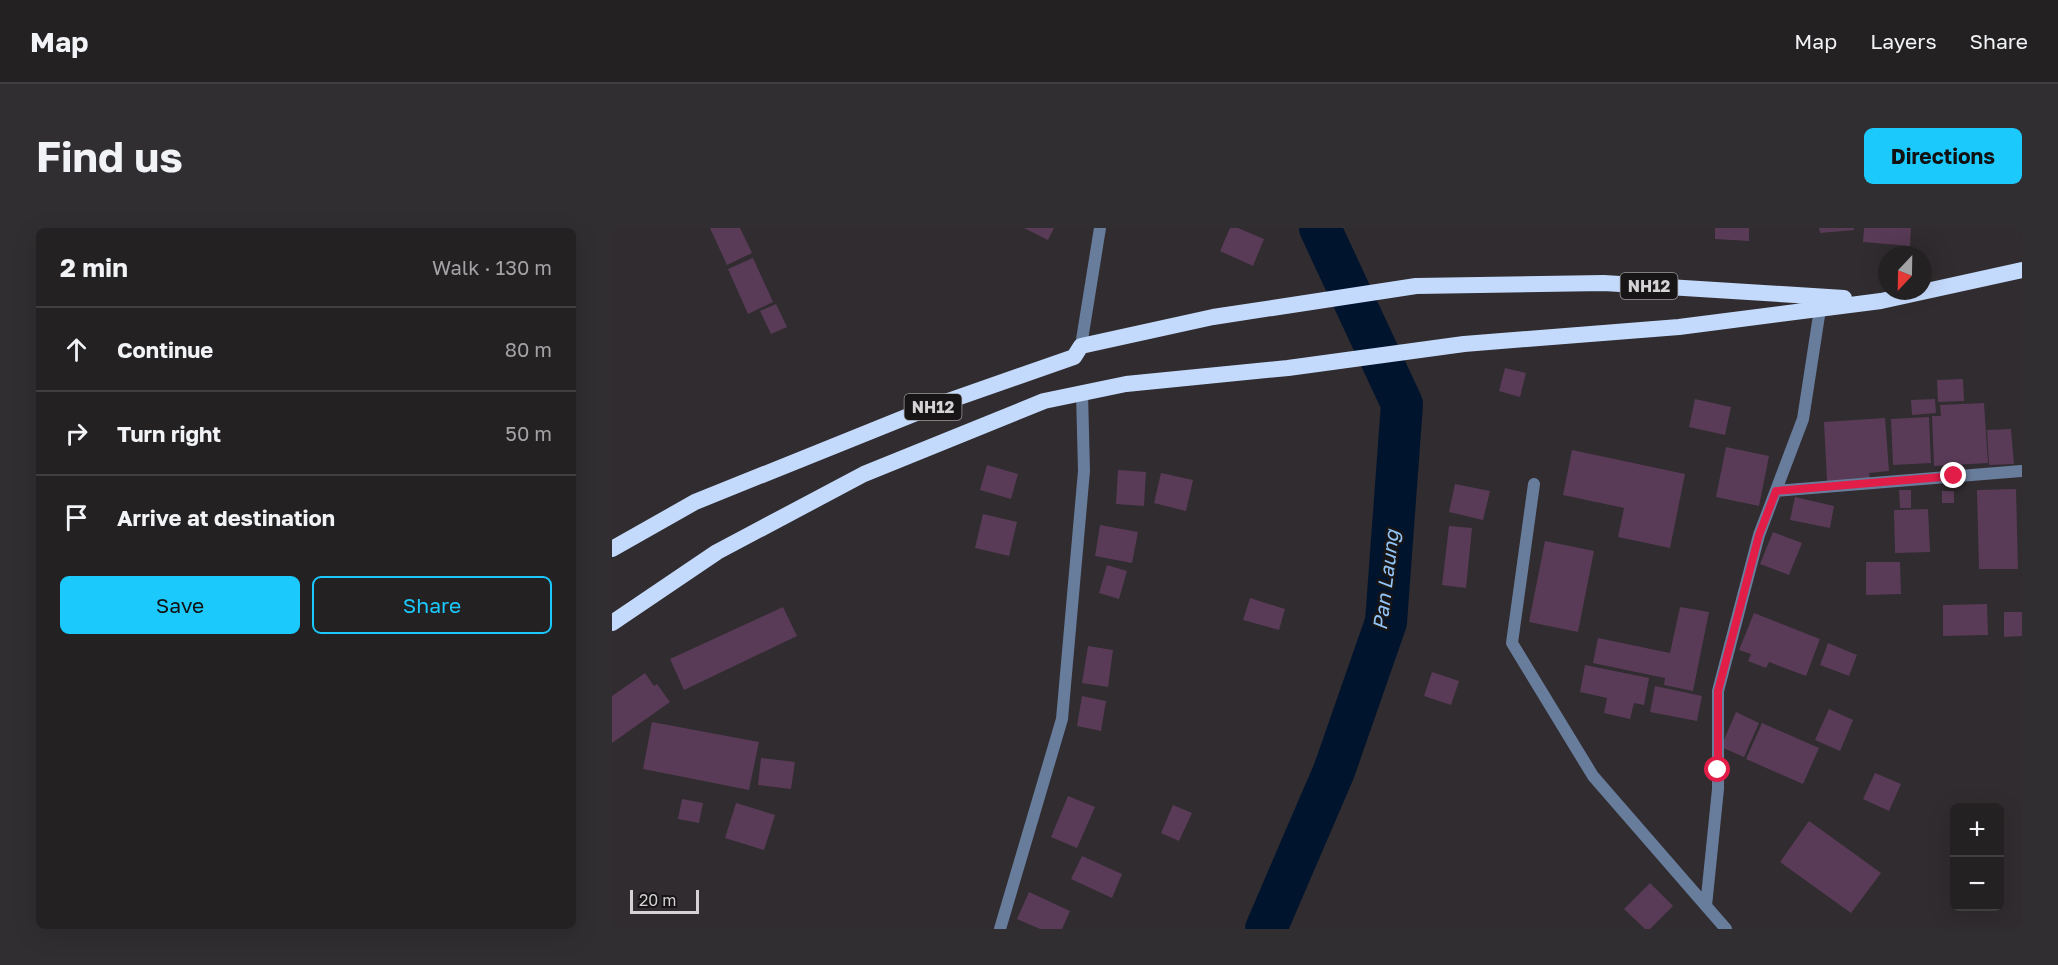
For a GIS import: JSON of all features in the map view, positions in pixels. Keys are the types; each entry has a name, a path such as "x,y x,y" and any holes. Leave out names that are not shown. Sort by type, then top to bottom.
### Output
{"highway":[{"name":"NH12","path":"612,623 717,552 864,474 1044,401 1126,384 1294,367 1464,344 1679,327 1881,301 2022,270"},
{"name":"NH12","path":"612,549 694,502 931,407 1074,357 1081,346 1213,317 1416,286 1604,283 1881,301"}],"street":[{"path":"1081,346 1100,228"},
{"path":"1706,906 1718,789 1718,691 1759,535 1803,420 1820,309"},
{"path":"1000,929 1062,719 1084,471 1083,393"},
{"path":"1776,491 2021,471"},
{"path":"1534,484 1512,643 1593,776 1726,929"}],"building":[{"path":"710,228 740,228 752,253 727,265"},
{"path":"1024,228 1054,228 1048,240"},
{"path":"1230,228 1238,228 1264,239 1253,266 1220,251"},
{"path":"1715,228 1749,228 1749,241 1715,239"},
{"path":"1819,228 1854,228 1854,230 1820,233"},
{"path":"1864,228 1911,228 1910,246 1863,242"},
{"path":"753,258 773,302 748,314 728,269"},
{"path":"776,304 787,327 771,334 760,311"},
{"path":"1505,368 1526,373 1520,397 1499,391"},
{"path":"1963,379 1964,401 1938,402 1937,380"},
{"path":"1695,399 1731,407 1725,435 1689,427"},
{"path":"1935,399 1936,413 1912,415 1911,400"},
{"path":"1984,403 1988,463 1934,466 1932,416 1941,416 1940,405"},
{"path":"1929,417 1931,463 1893,465 1891,419"},
{"path":"1885,418 1889,471 1869,473 1870,479 1827,481 1824,422"},
{"path":"2011,429 2014,464 1989,465 1987,430"},
{"path":"1726,447 1769,456 1759,506 1716,497"},
{"path":"1572,450 1685,474 1670,548 1618,537 1624,508 1563,495"},
{"path":"987,465 1018,474 1011,499 980,490"},
{"path":"1118,470 1146,472 1144,506 1116,504"},
{"path":"1161,473 1193,480 1186,511 1154,503"},
{"path":"1455,484 1490,491 1483,520 1449,512"},
{"path":"2016,489 2018,569 1979,569 1977,490"},
{"path":"1899,490 1911,490 1911,508 1900,508"},
{"path":"1942,491 1954,491 1954,503 1942,503"},
{"path":"1795,497 1834,506 1830,528 1790,520"},
{"path":"1928,509 1930,552 1895,553 1894,510"},
{"path":"983,514 1017,522 1009,556 975,548"},
{"path":"1100,525 1138,532 1132,563 1095,556"},
{"path":"1449,526 1472,528 1466,588 1442,585"},
{"path":"1773,532 1802,543 1789,575 1760,564"},
{"path":"1545,541 1594,551 1578,632 1529,622"},
{"path":"1866,562 1900,562 1901,594 1866,595"},
{"path":"1107,565 1127,571 1119,599 1099,593"},
{"path":"1250,598 1285,609 1279,630 1243,620"},
{"path":"1987,604 1988,635 1943,636 1943,605"},
{"path":"783,607 797,636 684,690 670,659"},
{"path":"1680,607 1709,612 1693,691 1664,685 1665,678 1593,663 1598,638 1670,653"},
{"path":"2004,612 2022,612 2022,636 2004,637"},
{"path":"1754,613 1820,639 1806,676 1769,662 1766,668 1748,661 1751,654 1739,650"},
{"path":"1828,643 1857,655 1849,676 1820,665"},
{"path":"1088,646 1113,650 1108,687 1082,683"},
{"path":"1585,665 1649,678 1644,705 1634,703 1630,719 1604,713 1607,698 1580,692"},
{"path":"1432,672 1459,681 1451,705 1424,696"},
{"path":"645,673 654,686 657,684 670,702 612,743 612,696"},
{"path":"1655,686 1702,696 1697,721 1650,712"},
{"path":"1082,696 1106,701 1101,731 1077,726"},
{"path":"1829,709 1853,720 1840,751 1815,740"},
{"path":"1736,712 1759,723 1744,757 1721,747"},
{"path":"652,722 759,742 749,790 643,769"},
{"path":"1762,723 1819,748 1803,784 1746,759"},
{"path":"761,758 795,762 791,789 758,785"},
{"path":"1875,773 1901,784 1889,811 1863,799"},
{"path":"1068,796 1095,807 1077,848 1051,837"},
{"path":"682,799 703,803 699,823 678,819"},
{"path":"736,803 775,815 764,850 725,838"},
{"path":"1173,805 1192,813 1179,841 1161,833"},
{"path":"1809,821 1881,873 1851,913 1780,862"},
{"path":"1082,856 1122,874 1112,898 1071,879"},
{"path":"1650,883 1673,906 1650,929 1645,929 1624,909"},
{"path":"1029,892 1070,911 1062,929 1040,929 1017,919"}],"waterway":[{"name":"Pan Laung","path":"1266,929 1334,771 1386,622 1402,404 1320,228"}],"route":[{"path":"1718,770 1718,691 1759,535 1776,491 1954,476"}]}
